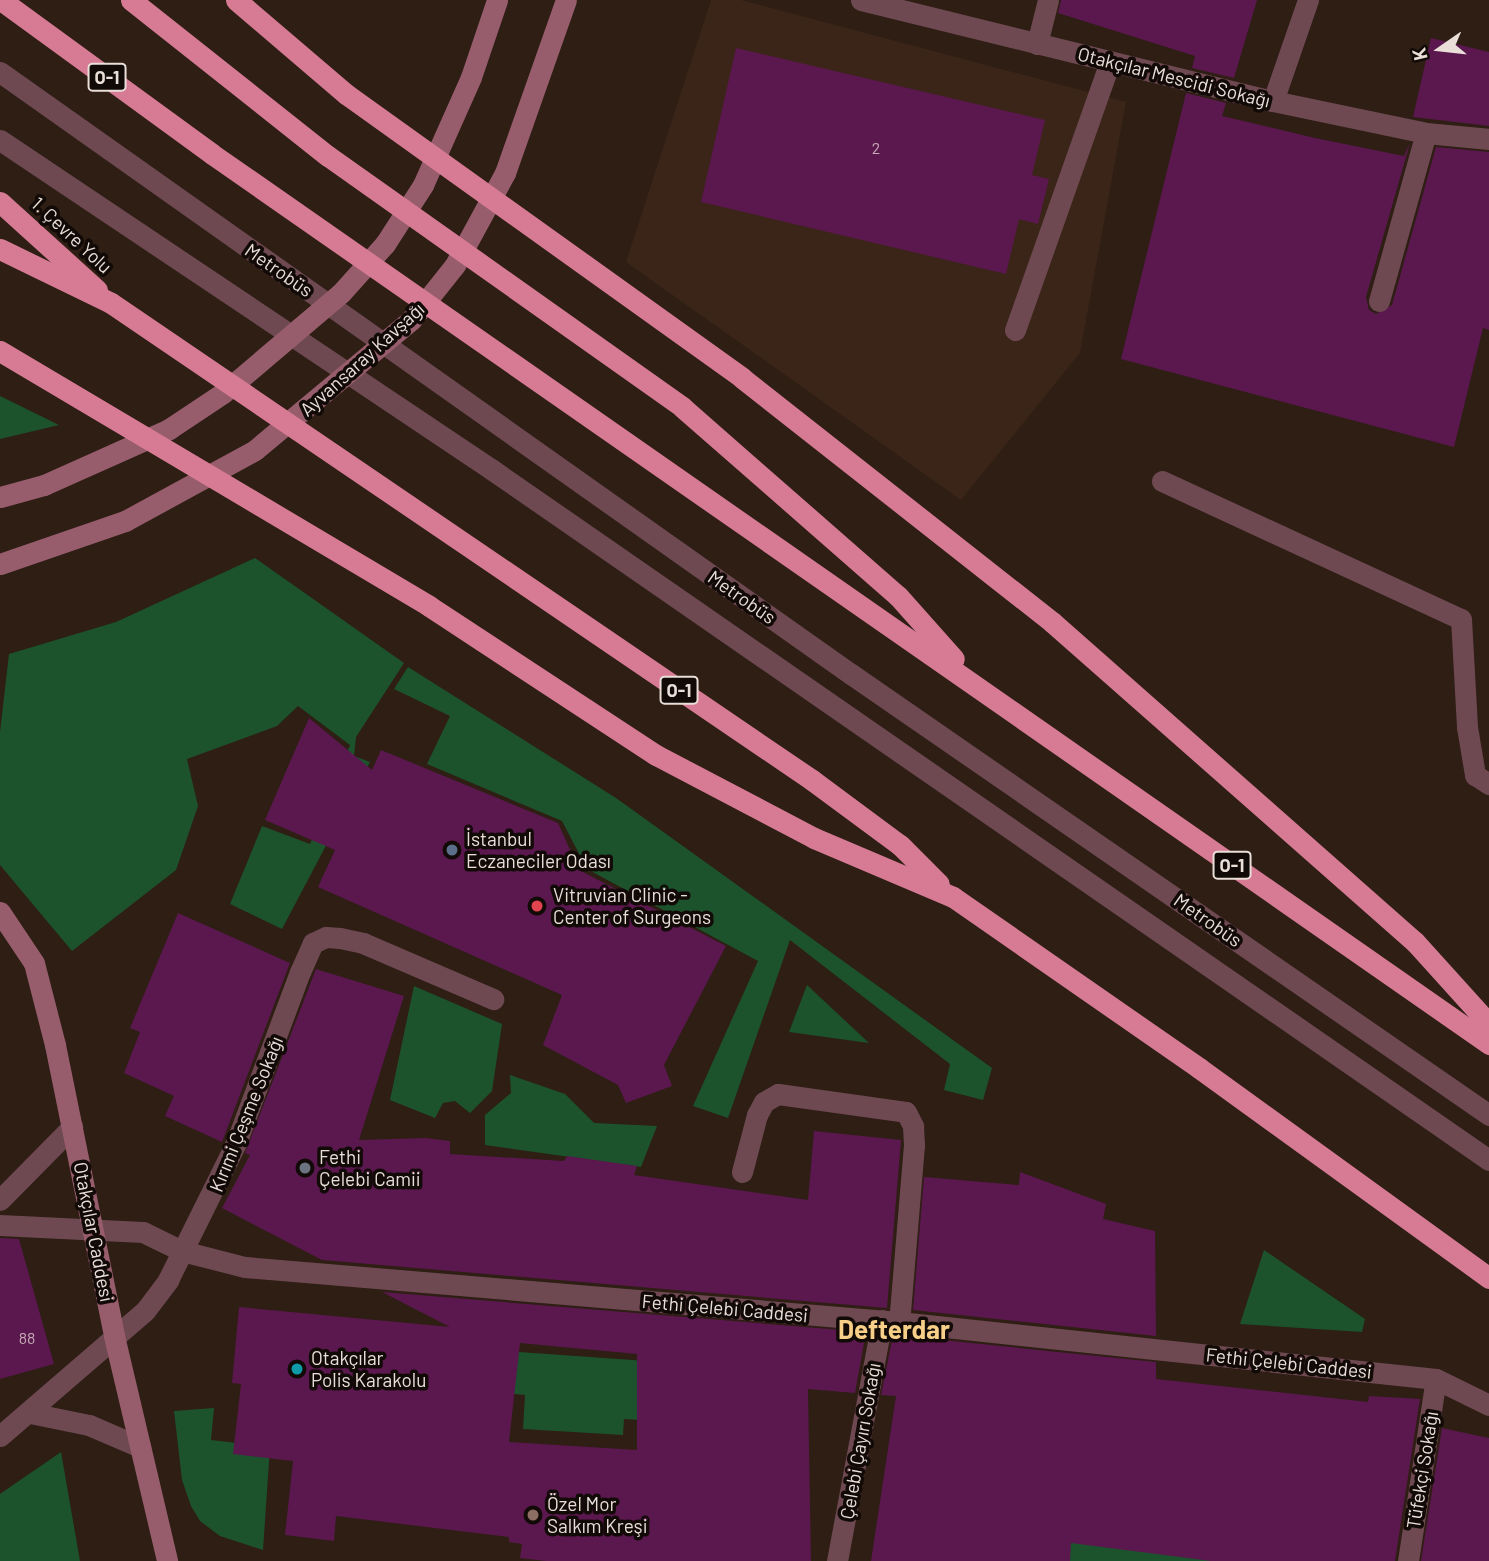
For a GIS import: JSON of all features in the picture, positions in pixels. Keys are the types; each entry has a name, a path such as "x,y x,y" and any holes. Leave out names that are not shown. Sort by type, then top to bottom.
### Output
{"highway":[{"name":"O-1","path":"1,0 212,154 1489,1044"},
{"path":"131,0 328,156 682,407 898,596 976,685"},
{"path":"236,0 267,31 346,94 742,378 1052,622 1416,942 1489,1024"},
{"name":"1. Çevre Yolu","path":"0,202 111,303"},
{"path":"0,249 111,303"},
{"name":"O-1","path":"111,303 812,780 900,845 953,897 1199,1068 1489,1278"},
{"path":"0,351 76,393 330,550 429,606 656,755 720,792 953,897"}],"main road":[{"path":"0,497 44,485 169,429 223,393 341,293 385,244 423,185 471,77 497,0"},
{"name":"Ayvansaray Kavşağı","path":"0,564 125,521 255,450 412,319 455,265 505,173 566,0"},
{"name":"Otakçılar Caddesi","path":"0,912 34,963 72,1127 114,1336 167,1561"}],"street":[{"name":"Otakçılar Mescidi Sokağı","path":"861,0 1273,101 1426,132 1489,139"},
{"path":"1037,44 1048,0"},
{"path":"1273,101 1308,0"},
{"path":"1015,330 1111,61"},
{"name":"Metrobüs","path":"0,72 506,431 1489,1115"},
{"path":"1379,301 1426,132"},
{"name":"Metrobüs","path":"0,140 491,469 1489,1160"},
{"path":"1162,481 1461,619 1467,727 1475,775 1489,784"},
{"name":"Kırımi Çeşme Sokağı","path":"0,1436 30,1413 145,1311 168,1280 236,1143 299,972 313,943 326,937 363,943 493,999"},
{"name":"Çelebi Çayırı Sokağı","path":"742,1172 757,1115 764,1102 778,1094 906,1112 913,1126 914,1145 891,1321 837,1561"},
{"path":"0,1200 72,1127"},
{"name":"Fethi Çelebi Caddesi","path":"0,1225 144,1232 182,1251 245,1267 891,1321 1436,1379"},
{"path":"1436,1379 1489,1405"},
{"name":"Tüfekçi Sokağı","path":"1408,1561 1436,1379"},
{"path":"30,1413 89,1425 140,1447"}],"shaded area":[{"path":"711,0 741,0 1126,102 1080,353 961,500 626,262"}],"green space":[{"path":"0,396 59,425 0,439"},
{"path":"255,558 404,663 356,737 354,756 370,762 282,929 230,904 262,826 310,844 350,745 298,706 277,726 187,759 198,806 176,870 72,951 0,865 0,732 9,654 116,622"},
{"path":"408,667 616,798 992,1068 983,1100 944,1090 950,1064 790,940 728,1118 693,1106 758,961 587,869 562,821 427,764 450,716 394,689"},
{"path":"807,985 869,1043 789,1032"},
{"path":"414,986 502,1024 492,1091 470,1113 455,1101 443,1103 435,1118 390,1100"},
{"path":"510,1075 565,1094 594,1123 657,1126 641,1167 485,1145 485,1115 511,1093"},
{"path":"1264,1250 1365,1319 1362,1332 1240,1324"},
{"path":"506,1351 661,1362 657,1421 624,1419 623,1435 523,1429 525,1395 503,1393"},
{"path":"214,1408 211,1440 270,1447 263,1550 220,1536 200,1521 191,1506 182,1480 174,1411"},
{"path":"61,1452 80,1561 0,1561 0,1494"},
{"path":"995,1534 1271,1561 989,1561"}],"building":[{"path":"1061,0 1257,0 1234,78 1192,68 1195,56 1058,13"},
{"path":"1431,38 1489,52 1489,126 1413,117"},
{"path":"736,48 1045,120 1032,175 1049,179 1038,224 1019,219 1006,274 701,202"},
{"path":"1186,93 1226,103 1222,116 1315,138 1404,156 1410,143 1366,297 1369,310 1376,314 1392,305 1436,147 1489,152 1489,330 1483,328 1454,447 1121,359"},
{"path":"309,718 372,770 381,750 558,823 579,870 726,946 664,1065 672,1086 626,1103 618,1085 543,1045 562,995 318,887 335,850 265,820"},
{"path":"178,913 290,963 222,1142 165,1116 174,1096 124,1073 140,1032 130,1028"},
{"path":"316,969 404,996 359,1140 426,1138 450,1141 450,1154 564,1161 567,1156 637,1166 634,1175 808,1200 814,1131 901,1140 887,1308 322,1260 222,1208 250,1155 245,1153"},
{"path":"1020,1172 1106,1204 1103,1219 1155,1231 1156,1336 913,1310 924,1177 1019,1185"},
{"path":"0,1238 19,1239 54,1364 0,1379"},
{"path":"382,1292 866,1332 855,1393 808,1389 811,1561 546,1561 520,1558 522,1544 509,1542 509,1537 336,1516 334,1541 285,1535 293,1461 233,1454 241,1384 232,1383 239,1307 450,1327","holes":["520,1343 637,1354 637,1450 509,1442"]},
{"path":"893,1335 1156,1362 1156,1379 1368,1402 1369,1396 1420,1399 1395,1561 1211,1561 1071,1543 1070,1561 871,1561 896,1396 881,1395"},
{"path":"1442,1428 1489,1438 1489,1561 1421,1561"}],"place":[{"name":"İstanbul Eczaneciler Odası","path":"452,850"},
{"name":"Vitruvian Clinic - Center of Surgeons","path":"537,906"},
{"name":"Fethi Çelebi Camii","path":"305,1168"},
{"name":"Otakçılar Polis Karakolu","path":"297,1369"},
{"name":"Özel Mor Salkım Kreşi","path":"533,1515"}],"district":[{"name":"Defterdar","path":"894,1329"}]}
